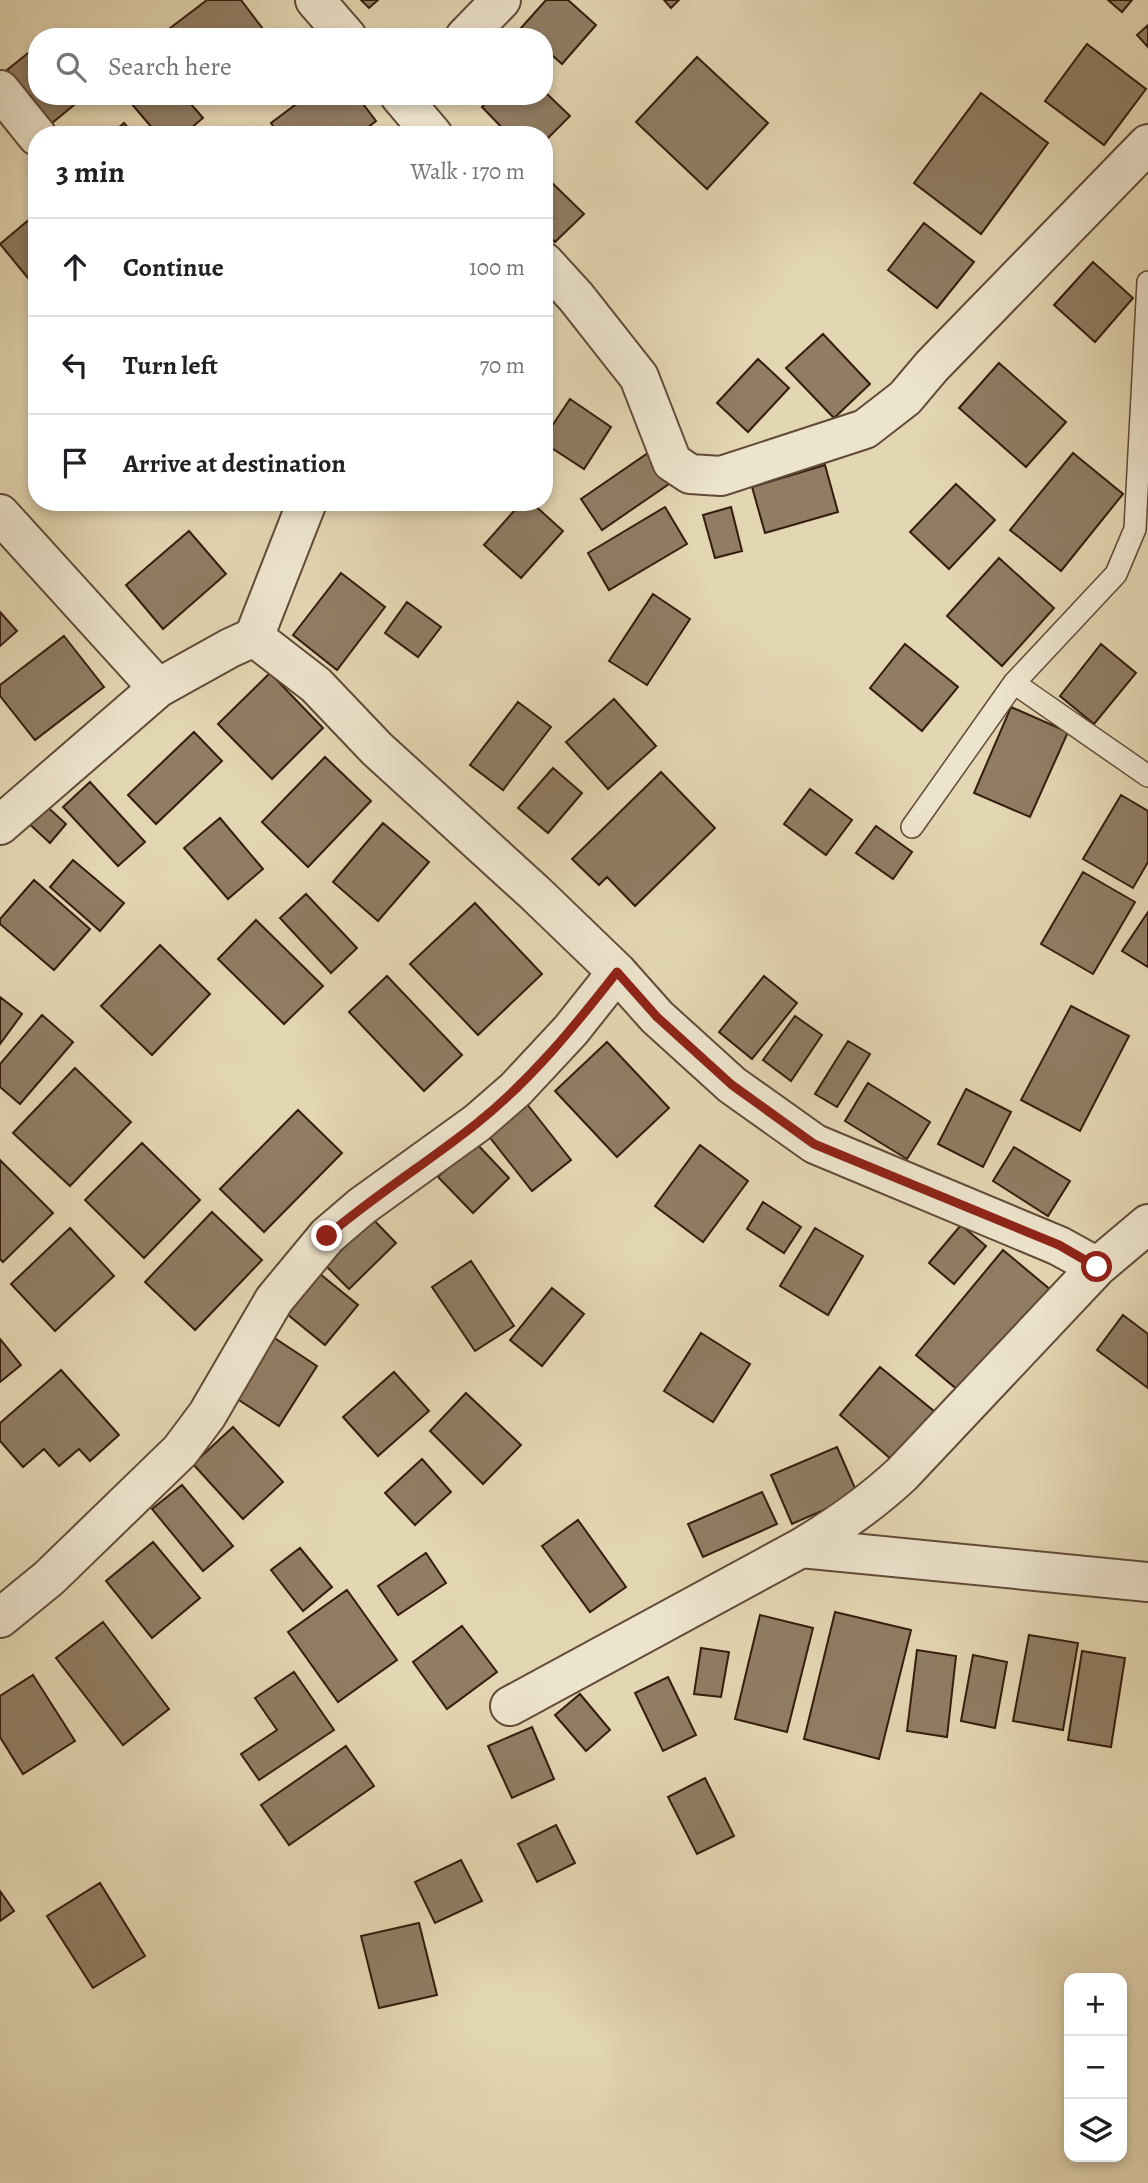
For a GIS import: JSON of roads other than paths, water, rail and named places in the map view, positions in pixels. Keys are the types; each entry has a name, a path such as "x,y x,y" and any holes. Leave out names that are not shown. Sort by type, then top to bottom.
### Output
{"street":[{"path":"315,0 339,28"},
{"path":"474,28 501,0"},
{"path":"0,90 29,126"},
{"path":"409,105 426,126"},
{"path":"553,272 639,377 672,462 690,474 720,476 865,429 905,398 932,366 1148,144"},
{"path":"0,825 158,688 254,637 303,511"},
{"path":"0,514 158,688"},
{"path":"254,637 316,684 377,748 535,893 617,972 657,1017 732,1085 814,1144 1059,1245 1097,1267"},
{"path":"0,1618 69,1560 180,1451 207,1415 274,1300 327,1236 362,1206 477,1123 516,1089 571,1030 617,972"},
{"path":"510,1706 801,1548 871,1502 902,1474 1097,1267 1148,1224"},
{"path":"801,1548 1148,1582"}],"lane":[{"path":"912,827 1014,683 1116,574 1135,529 1148,282"},
{"path":"1014,683 1148,776"}]}
